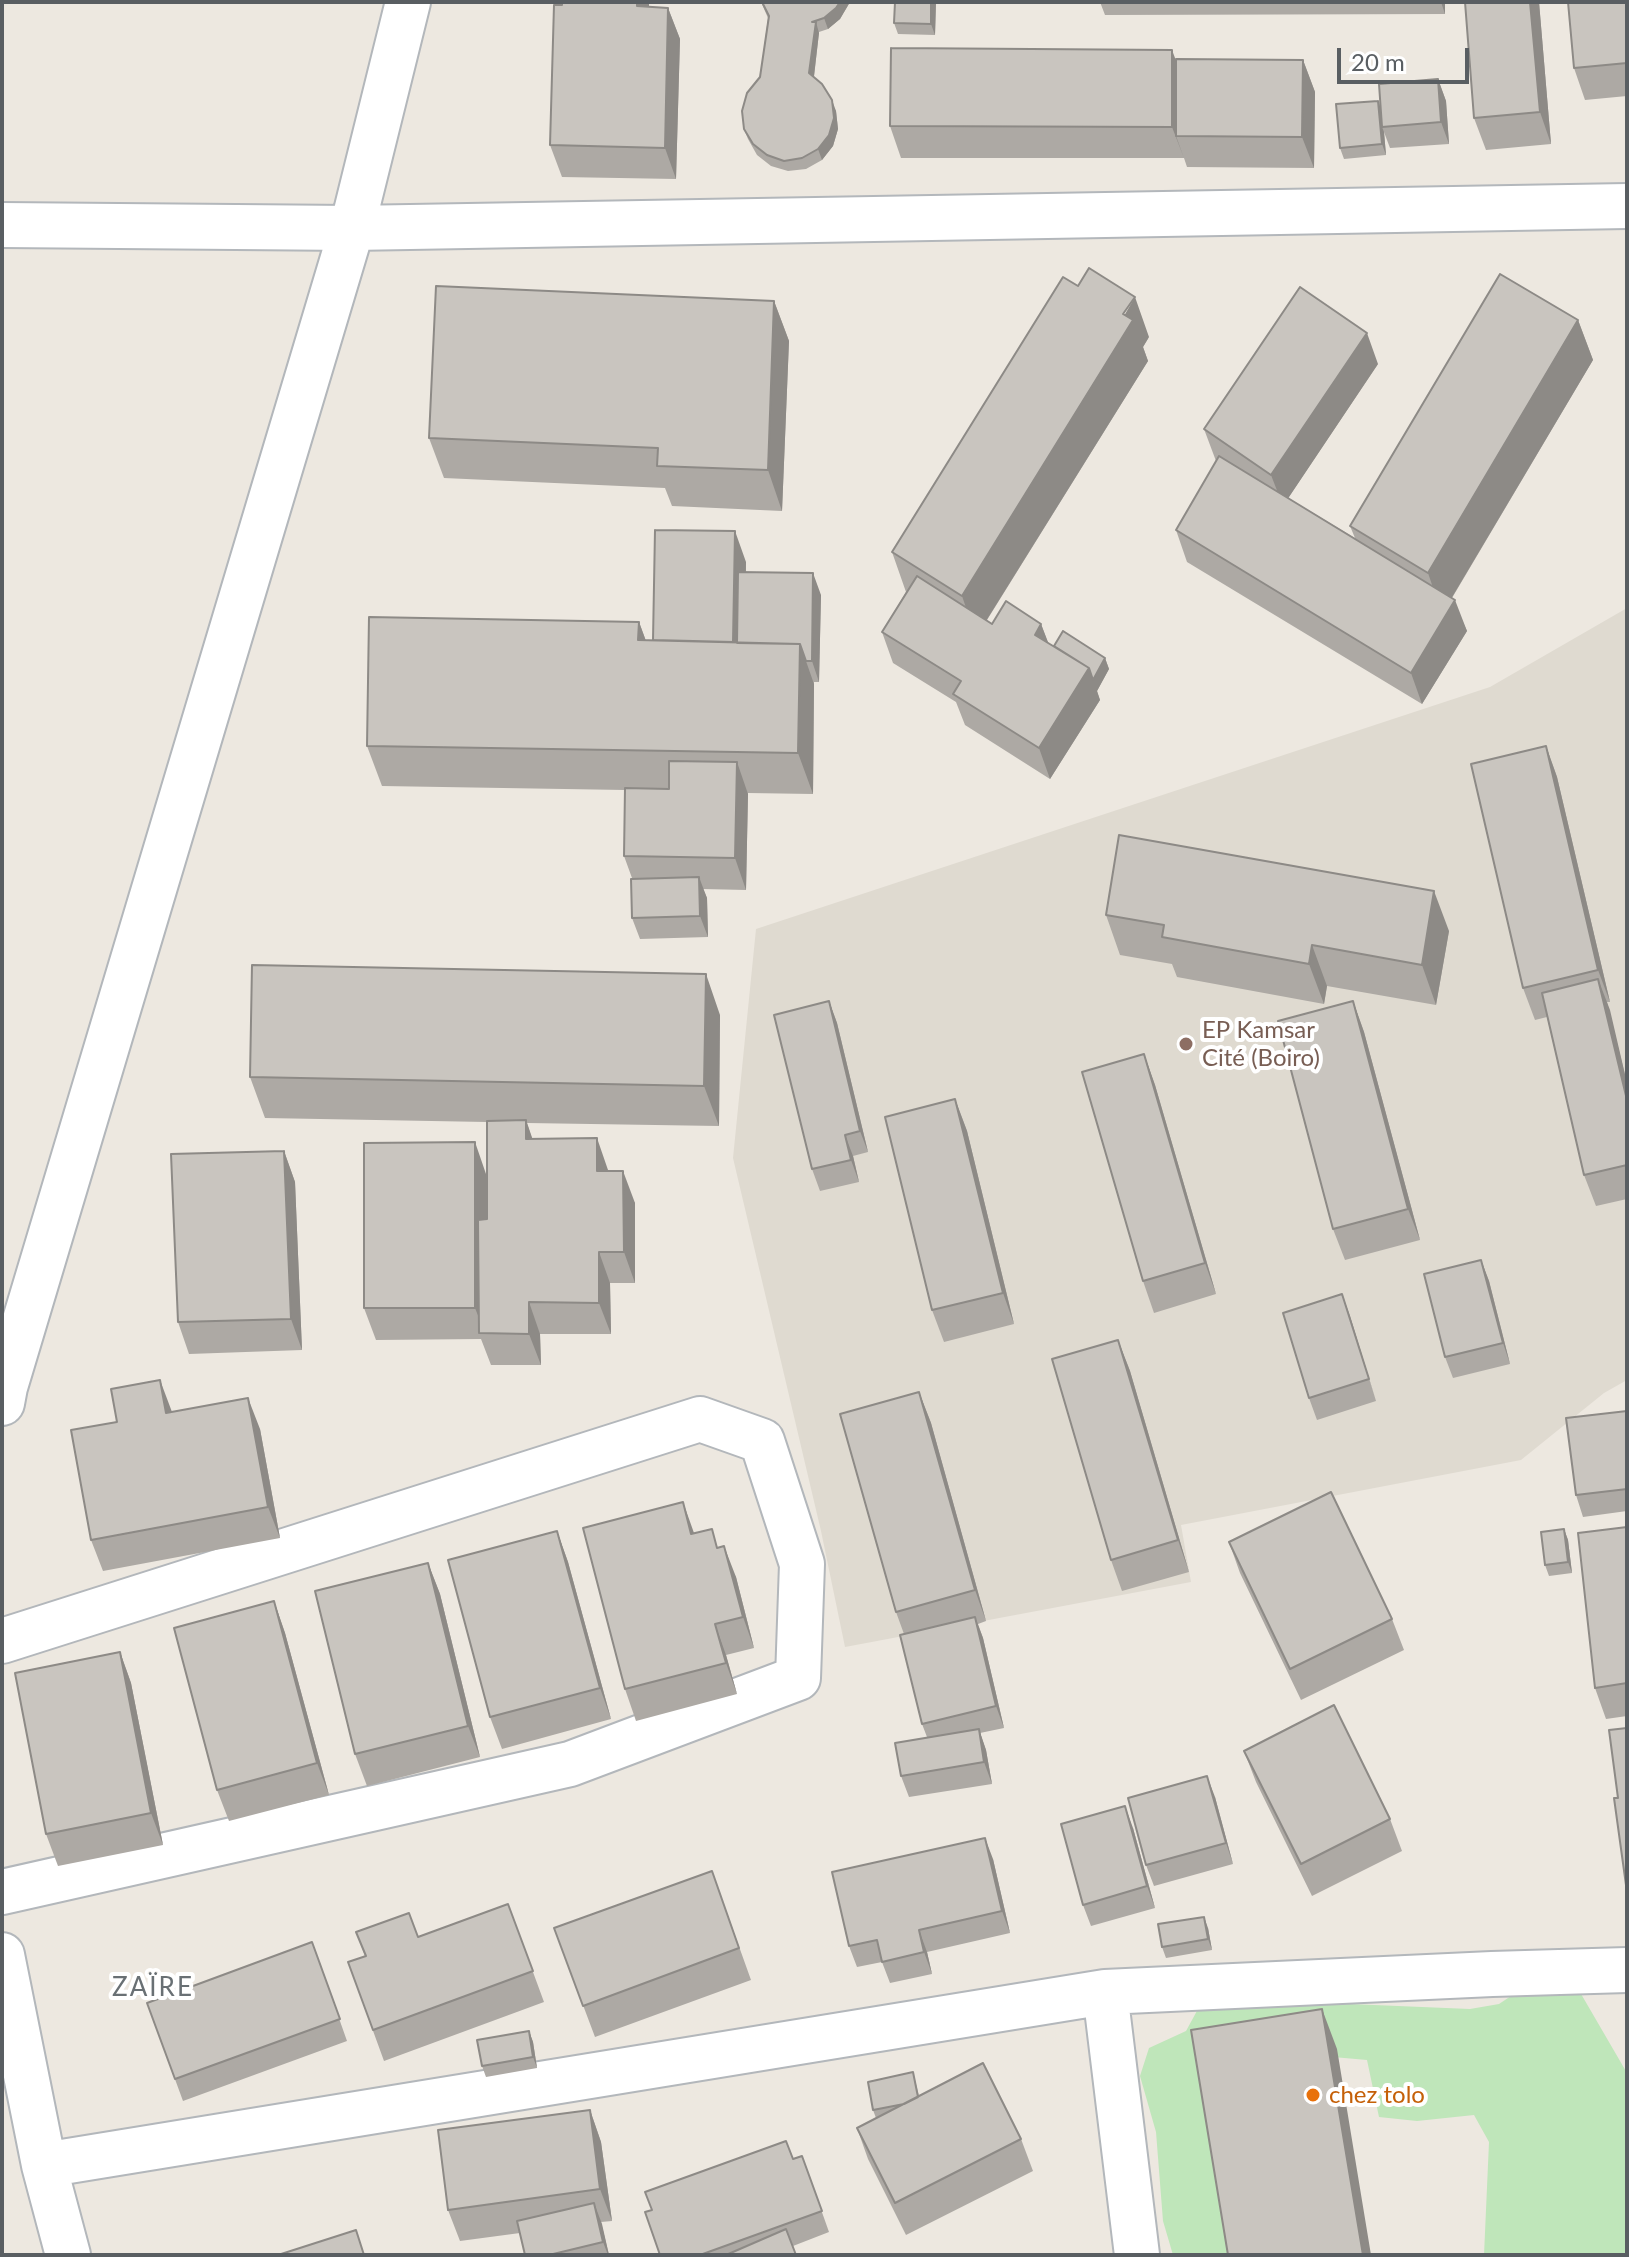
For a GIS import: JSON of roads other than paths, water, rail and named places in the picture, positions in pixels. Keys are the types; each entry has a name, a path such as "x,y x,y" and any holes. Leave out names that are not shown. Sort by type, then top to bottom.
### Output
{"street":[{"path":"3,1392 352,228 408,2"},
{"path":"2,225 352,228 1627,206"},
{"path":"2,1641 700,1419 762,1441 802,1564 798,1678 570,1764 2,1892"},
{"path":"2,1955 44,2165 68,2255"},
{"path":"44,2165 1105,1992 1627,1970"},
{"path":"1105,1992 1137,2255"}],"place":[{"name":"EP Kamsar Cité (Boiro)","path":"1186,1044"},
{"name":"chez tolo","path":"1313,2095"}],"district":[{"name":"ZAÏRE","path":"153,1988"}]}
